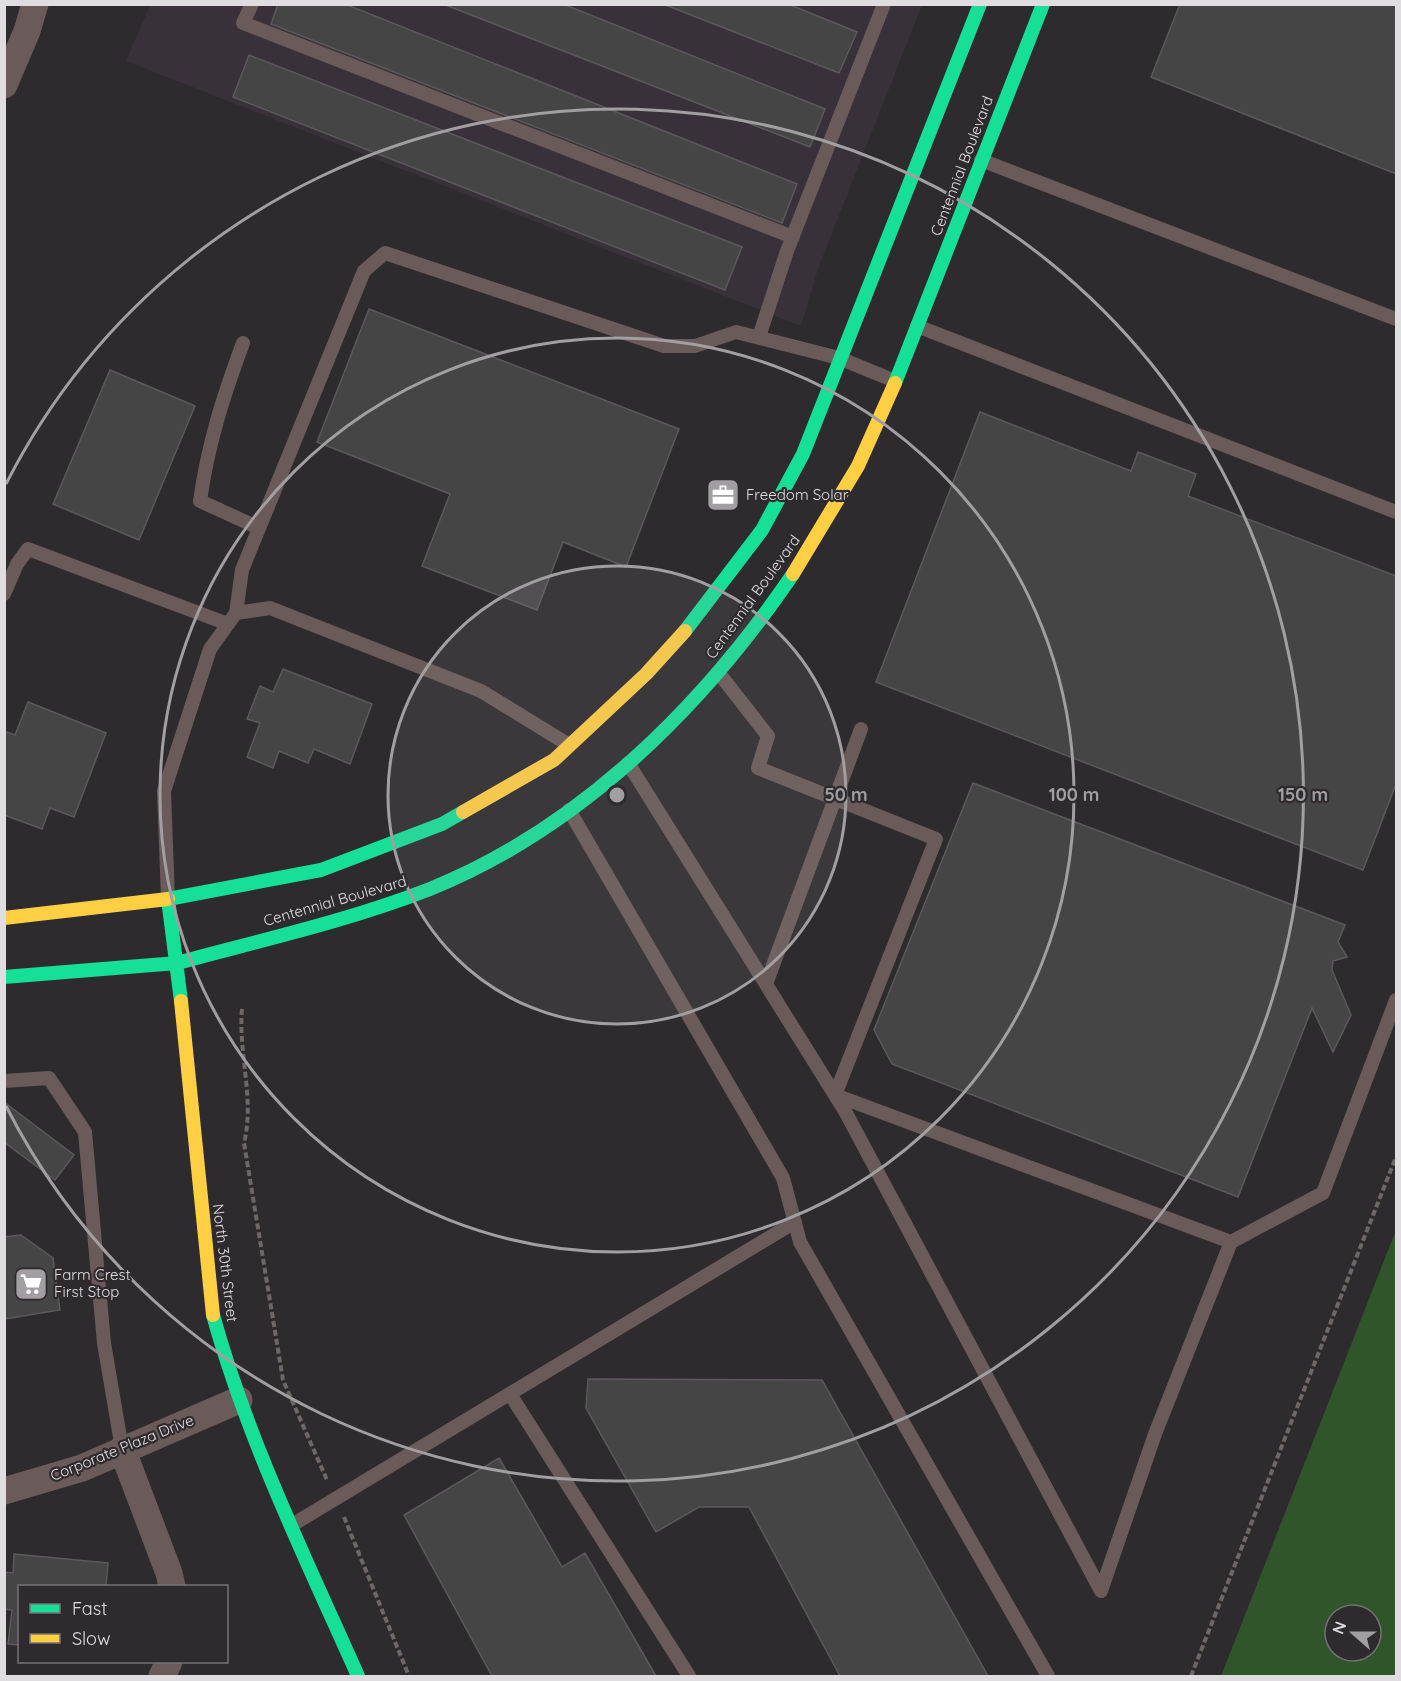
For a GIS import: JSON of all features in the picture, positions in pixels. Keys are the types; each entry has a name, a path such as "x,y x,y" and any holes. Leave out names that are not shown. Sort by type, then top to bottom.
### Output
{"main road":[{"path":"4,918 168,899 321,870 442,824 554,760 646,674 701,613 762,530 803,454 980,4"},
{"name":"Centennial Boulevard","path":"4,977 177,963 400,902 469,871 569,810 678,719 743,644 800,564 846,488 895,381 1043,4"},
{"name":"North 30th Street","path":"168,899 177,963 213,1314 225,1361 239,1400 358,1677"}],"street":[{"path":"4,85 27,31 35,4"},
{"name":"Corporate Plaza Drive","path":"4,1491 82,1468 239,1400"},
{"path":"122,1449 172,1585"},
{"path":"162,1677 169,1663"}],"lane":[{"path":"252,4 243,23 793,237"},
{"path":"759,337 793,237 884,4"},
{"path":"981,160 1396,319"},
{"path":"168,899 164,791 210,649 232,619 242,570 364,271 385,253 664,346 695,346 736,332 841,358 895,381"},
{"path":"916,326 1396,512"},
{"path":"243,343 217,413 206,457 200,501 259,528"},
{"path":"4,594 17,564 28,549 232,619 270,608 481,691 569,745"},
{"path":"718,672 768,736 758,768 936,839 835,1095"},
{"path":"766,984 861,729"},
{"path":"628,763 835,1095 1101,1591 1155,1434 1231,1242 1323,1193 1396,1000"},
{"path":"569,810 783,1178 800,1242 1048,1677"},
{"path":"4,1081 49,1078 85,1132 104,1343 122,1449"},
{"path":"835,1095 1231,1242"},
{"path":"292,1525 795,1222"},
{"path":"510,1394 689,1677"}],"path":[{"path":"242,1009 240,1032 250,1121 244,1143 283,1380 409,1677"},
{"path":"1191,1677 1396,1157"}],"shaded area":[{"path":"150,5 922,5 819,266 801,326 126,61"}],"green space":[{"path":"1396,1230 1396,1676 1221,1676"}],"building":[{"path":"278,4 345,4 797,184 782,223 271,24"},
{"path":"443,4 563,4 825,109 810,147"},
{"path":"663,4 788,4 857,32 839,73"},
{"path":"1180,4 1396,4 1396,174 1151,77"},
{"path":"249,55 742,247 725,290 233,97"},
{"path":"369,309 679,429 626,567 563,542 537,610 422,566 450,494 317,442"},
{"path":"110,370 195,406 139,540 53,504"},
{"path":"980,412 1131,471 1138,452 1196,474 1188,496 1396,576 1396,784 1363,870 876,682"},
{"path":"283,669 372,704 350,764 314,749 308,763 279,751 273,768 247,757 260,723 247,719 260,686 273,692"},
{"path":"28,702 106,733 74,817 50,808 42,829 4,815 4,731 15,735"},
{"path":"973,783 1345,925 1338,942 1347,957 1333,961 1332,970 1351,1015 1333,1052 1312,1008 1238,1197 892,1064 874,1030"},
{"path":"4,1102 74,1155 55,1180 4,1142"},
{"name":"Farm Crest First Stop","path":"21,1235 53,1258 60,1310 4,1319 4,1237"},
{"path":"588,1379 822,1380 988,1676 840,1676 749,1507 699,1507 656,1532 586,1408"},
{"path":"499,1458 562,1567 585,1553 656,1676 492,1676 404,1515"},
{"path":"14,1554 108,1563 106,1585 18,1585 18,1645 8,1644 12,1610 4,1609 4,1572 13,1573"}],"traffic: fast":[{"path":"685,631 762,530 803,454 980,4"},
{"path":"895,383 1043,4"},
{"path":"177,963 368,911 430,889 485,863 538,833 634,758 678,716 720,670 793,574"},
{"path":"181,1001 168,899 321,870 442,824 463,812"},
{"path":"4,977 177,963"},
{"path":"213,1315 227,1362 260,1453 358,1676"}],"traffic: slow":[{"path":"793,574 858,466 895,383"},
{"path":"463,812 554,760 646,674 685,631"},
{"path":"4,918 168,899"},
{"path":"181,1001 213,1315"}],"place":[{"name":"Freedom Solar","path":"723,495"},
{"name":"Farm Crest First Stop","path":"31,1284"}]}
